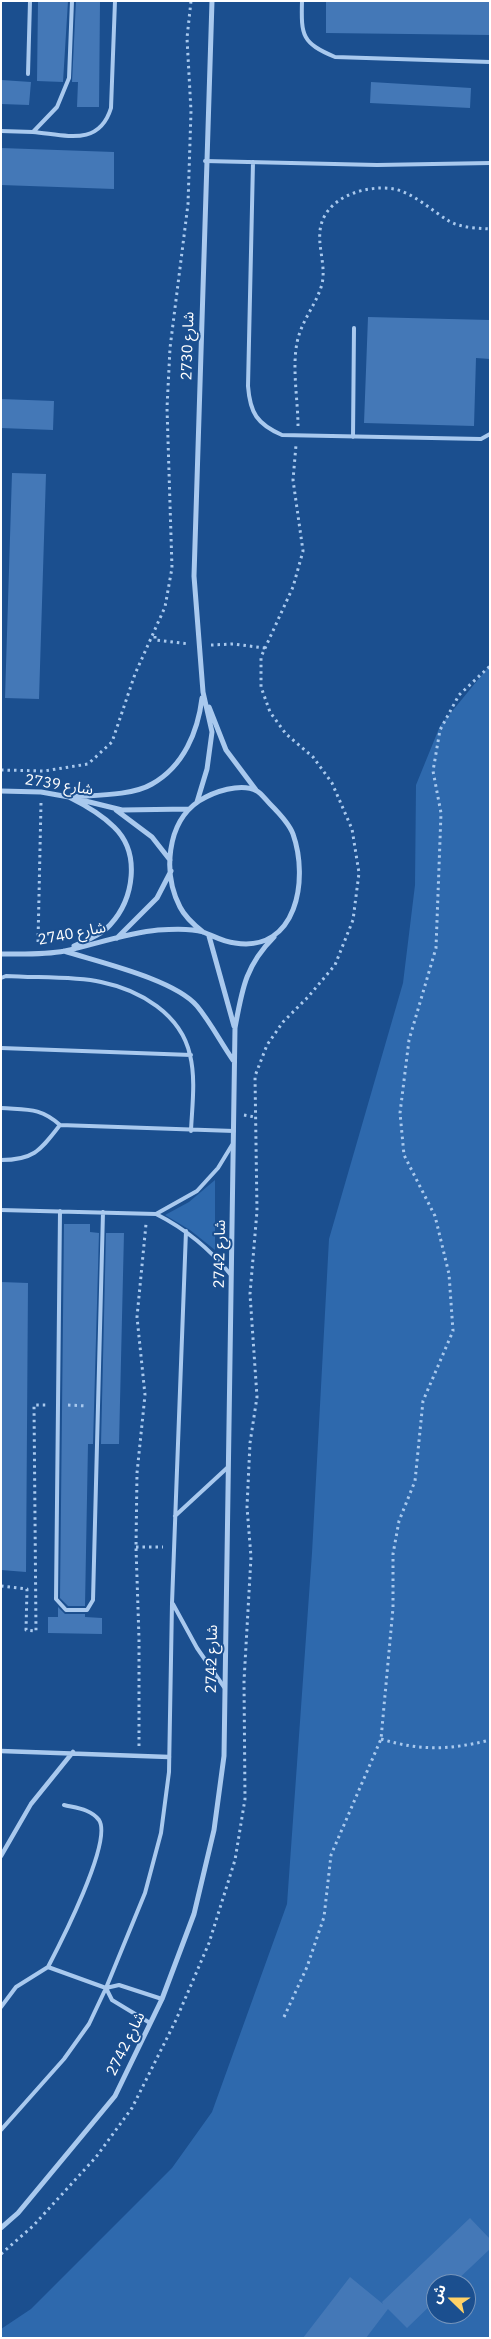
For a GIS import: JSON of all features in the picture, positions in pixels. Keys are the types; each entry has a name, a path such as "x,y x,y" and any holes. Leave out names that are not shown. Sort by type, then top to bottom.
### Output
{"street":[{"name":"شارع 2730","path":"197,802 207,769 212,732 203,692 194,576 205,161 212,1"},
{"name":"شارع 2730","path":"203,692 226,750 256,790"},
{"path":"69,796 128,791 152,785 173,767 189,745 199,720 203,692"},
{"path":"229,788 256,790 276,810 292,832 298,853 301,882 294,912 274,937 258,942 241,944 224,942 203,932 181,909 174,894 170,860 172,842 176,829 189,809 197,802 212,793 229,788"},
{"name":"شارع 2739","path":"1,791 41,792 69,796 112,807 136,810 189,809"},
{"path":"63,951 96,936 110,924 126,902 133,876 128,850 115,828 94,811 69,796"},
{"name":"شارع 2739","path":"112,807 152,837 170,860"},
{"name":"شارع 2740","path":"117,938 157,898 171,870"},
{"name":"شارع 2740","path":"1,954 38,954 63,951 158,930 203,932"},
{"name":"شارع 2742","path":"209,936 235,1028"},
{"name":"شارع 2742","path":"1,2228 18,2213 79,2142 115,2096 162,1999 194,1914 214,1830 224,1756 227,1468 234,1141 233,1060 235,1028 243,985 250,967 259,952 274,937"},
{"path":"63,951 144,975 178,992 196,1005 233,1060"},
{"path":"1,1752 73,1752 170,1757"},
{"path":"1,1856 31,1804 73,1752"}],"lane":[{"path":"28,74 30,1"},
{"path":"33,132 57,107 70,78 72,1"},
{"path":"1,131 70,136 93,134 107,122 111,108 115,1"},
{"path":"302,1 302,30 315,49 335,57 490,62"},
{"path":"205,161 377,166 490,164"},
{"path":"253,162 249,402 256,417 267,428 282,435 481,439 490,434"},
{"path":"353,437 354,328"},
{"path":"1,978 6,976 99,981 149,1000 168,1015 182,1035 191,1055 191,1131"},
{"path":"1,1048 191,1055"},
{"path":"1,1108 38,1110 48,1114 60,1125 234,1131"},
{"path":"1,1160 20,1160 40,1150 60,1125"},
{"path":"156,1214 197,1191 218,1168 234,1141"},
{"path":"1,1210 156,1214 186,1232 206,1247 232,1276"},
{"path":"60,1211 56,1599 66,1610 87,1610 93,1600 103,1212"},
{"path":"1,2130 64,2059 89,2024 145,1894 161,1833 170,1757 172,1602 186,1232"},
{"path":"175,1516 227,1468"},
{"path":"172,1602 197,1648 224,1687"},
{"path":"1,2007 16,1987 48,1967 68,1931 91,1872 102,1834 99,1820 90,1811 64,1805"},
{"path":"48,1967 106,1988 119,1985 162,1999"},
{"path":"106,1988 112,2000 150,2023"}],"path":[{"path":"1,770 44,771 88,764 112,742 135,674 166,607 172,568 167,408 170,348 188,204 190,111 187,38 192,1"},
{"path":"1,2254 32,2226 96,2157 132,2108 176,2020 208,1943 235,1860 243,1808 246,1637 251,1566 246,1507 250,1442 257,1397 250,1294 258,1211 255,1076 267,1046 283,1022 308,997 335,965 353,920 359,872 352,829 332,783 313,757 286,734 270,712 261,687 261,657 275,622 293,587 303,551 293,480 298,436 298,395 295,360 300,332 316,302 322,282 323,253 320,231 327,210 351,193 375,188 395,189 426,205 450,222 490,230"},
{"path":"284,2017 308,1967 324,1917 331,1856 381,1739 393,1608 393,1554 399,1521 415,1481 423,1402 453,1331 449,1274 435,1216 404,1154 400,1113 409,1040 436,948 441,813 433,771 440,730 459,695 490,666"},
{"path":"38,954 41,792"},
{"path":"139,1756 139,1639 136,1547 137,1473 145,1395 138,1317 141,1264 148,1213"},
{"path":"1,1586 27,1589 26,1630 36,1631 34,1405 98,1406"},
{"path":"136,1547 174,1547"},
{"path":"381,1739 408,1747 439,1748 490,1740"}],"shaded area":[{"path":"490,665 490,2338 1,2338 1,2329 31,2309 172,2168 212,2112 287,1904 312,1553 329,1239 403,983 415,885 416,785 440,726"},
{"path":"215,1180 215,1250 190,1230 165,1215 189,1202"}],"building":[{"path":"38,1 68,1 63,82 37,81"},
{"path":"76,1 100,1 99,107 77,107 78,82 72,82"},
{"path":"326,1 490,1 490,35 326,33"},
{"path":"1,80 31,82 29,105 1,104"},
{"path":"371,82 471,88 470,108 370,103"},
{"path":"1,148 114,152 114,189 1,185"},
{"path":"368,317 490,320 490,359 476,358 474,426 364,423"},
{"path":"1,399 54,401 53,430 1,428"},
{"path":"12,473 46,474 39,699 5,698"},
{"path":"64,1224 90,1224 90,1232 99,1233 93,1444 88,1444 85,1606 68,1606 60,1598"},
{"path":"106,1233 124,1233 119,1444 101,1444"},
{"path":"1,1282 28,1283 26,1572 1,1570"},
{"path":"58,1607 65,1614 85,1614 85,1617 102,1618 102,1634 48,1633 48,1617 58,1617"},
{"path":"470,2218 490,2239 490,2249 464,2274 426,2274 426,2310 407,2328 388,2309 366,2338 303,2338 350,2277 383,2304 382,2302"}]}
